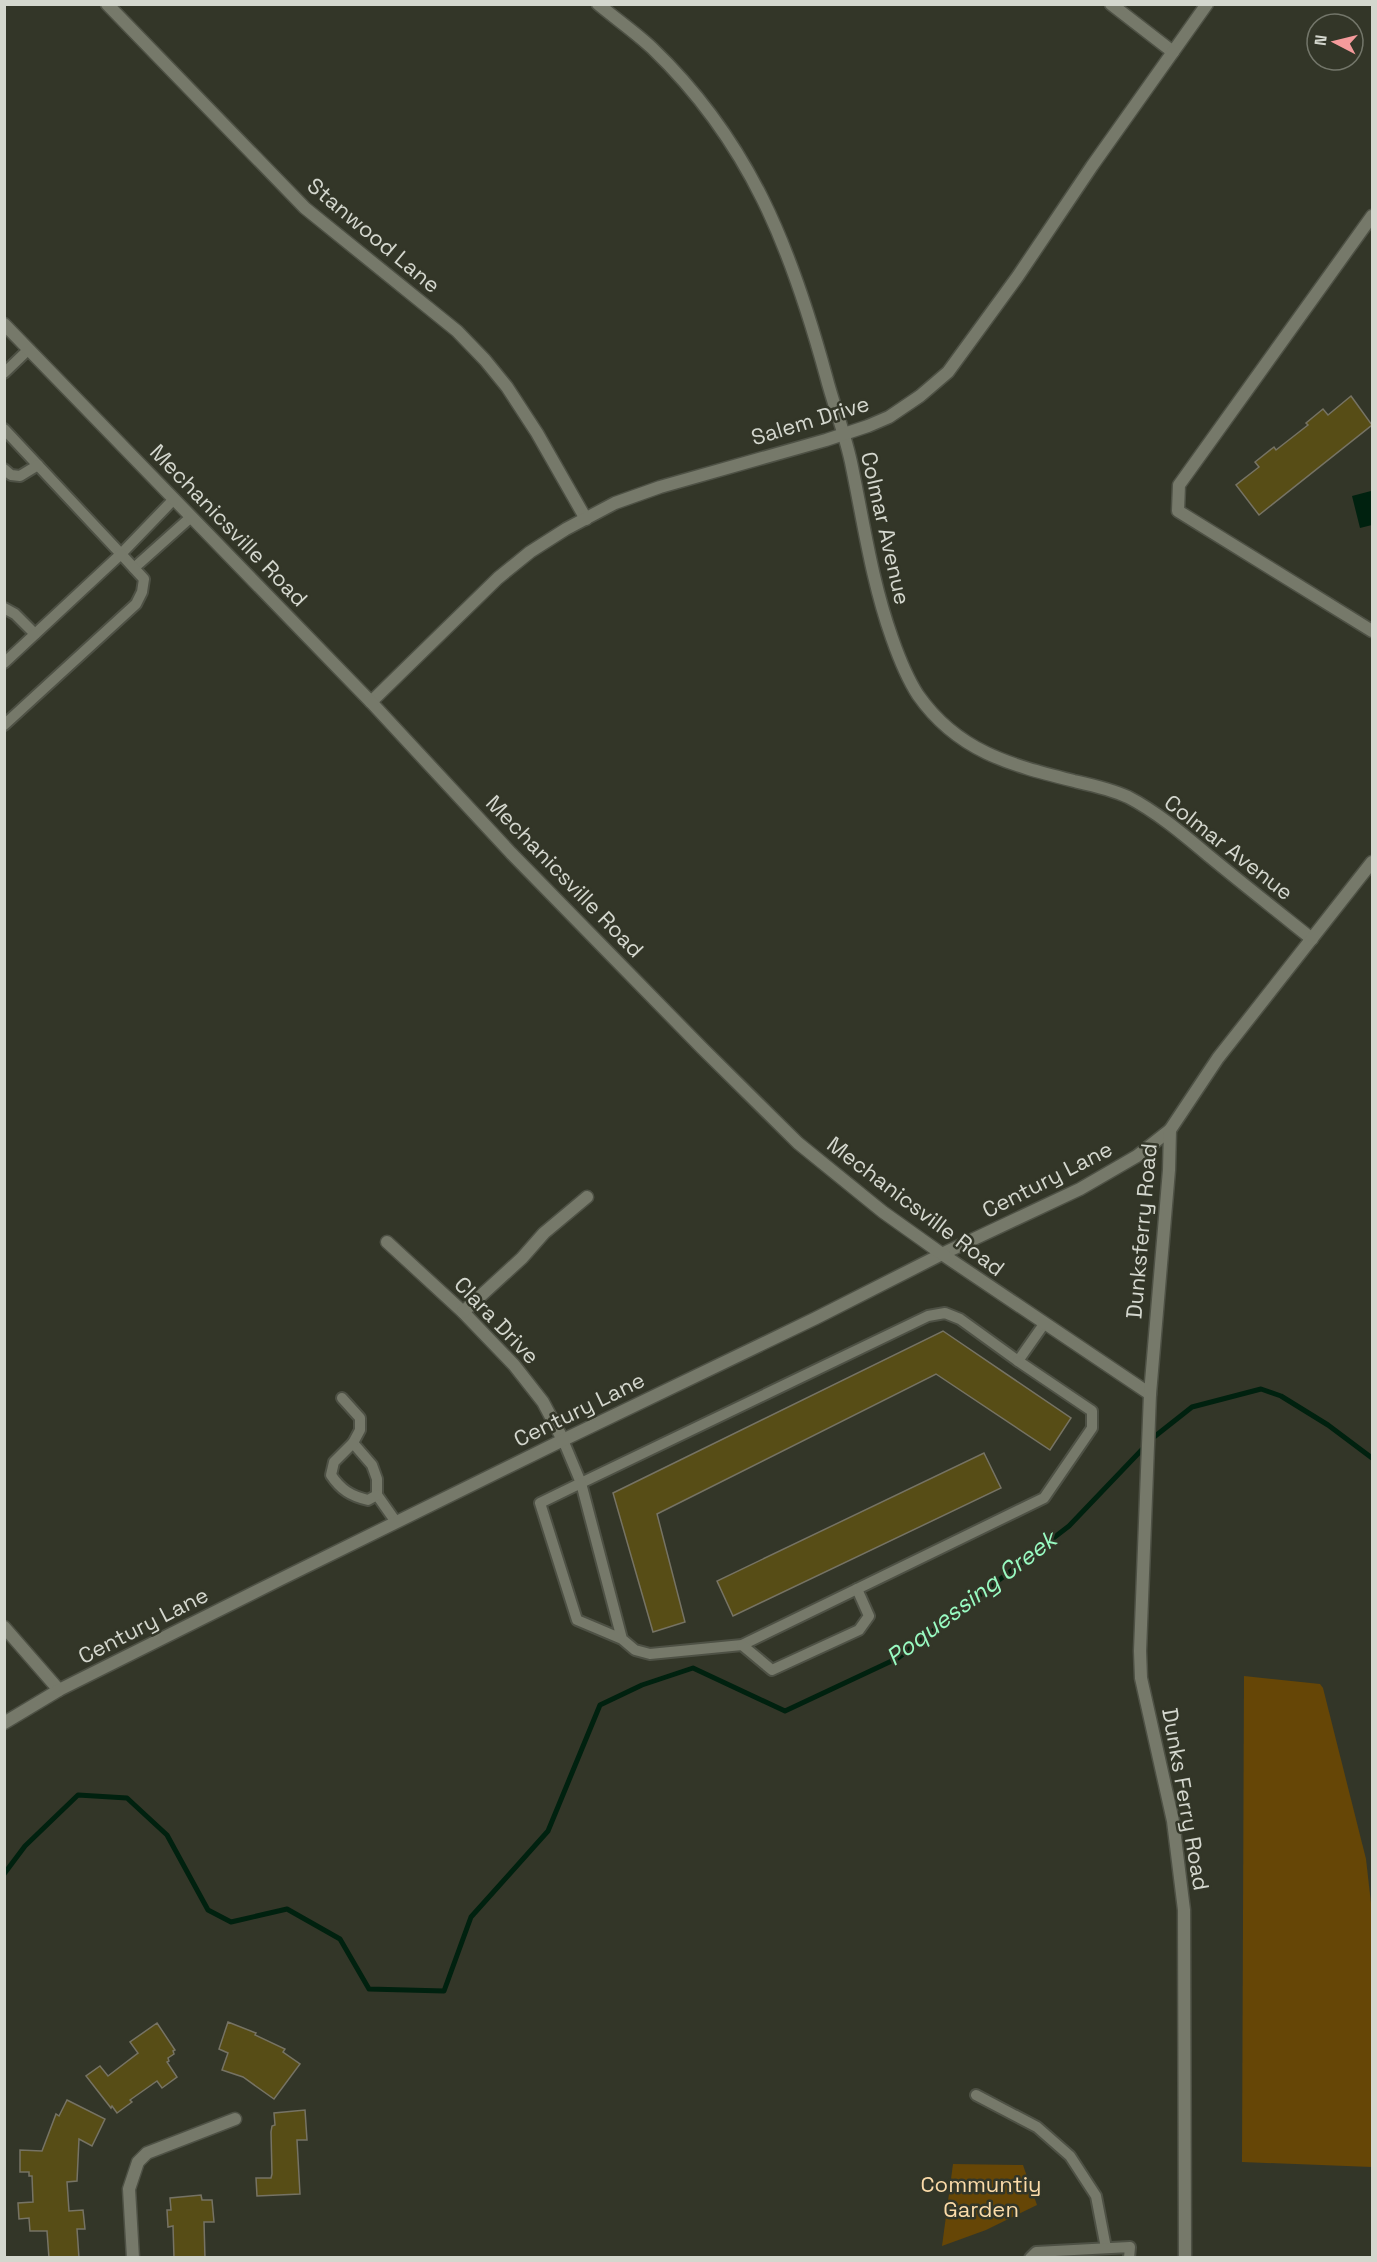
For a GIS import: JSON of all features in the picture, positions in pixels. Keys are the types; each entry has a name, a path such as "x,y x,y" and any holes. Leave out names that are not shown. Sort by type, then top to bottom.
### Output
{"street":[{"name":"Stanwood Lane","path":"107,4 305,208 457,331 485,360 507,387 537,433 586,519"},
{"name":"Colmar Avenue","path":"598,4 650,46 680,76 737,151 767,206 786,248 807,306 844,435 873,579 882,611 910,683 921,699 947,728 966,743 992,757 1020,767 1109,790 1129,798 1195,844 1312,939"},
{"path":"1111,4 1173,52"},
{"name":"Salem Drive","path":"371,702 498,578 530,552 586,519 615,503 660,487 844,435 889,417 920,396 948,372 1018,276 1092,166 1207,4"},
{"path":"1372,216 1179,485 1178,511 1372,632"},
{"name":"Mechanicsville Road","path":"4,324 371,702 526,868 798,1143 883,1212 1044,1324 1150,1394"},
{"name":"Dunksferry Road","path":"1146,1492 1150,1394 1169,1170 1170,1130 1218,1058 1372,862"},
{"name":"Century Lane","path":"4,1724 59,1690 396,1522 816,1318 942,1254 1080,1189 1137,1156 1170,1130"},
{"path":"463,1312 522,1258 544,1233 587,1197"},
{"name":"Clara Drive","path":"387,1242 463,1312 514,1365 536,1393 563,1440"},
{"name":"Dunks Ferry Road","path":"1146,1492 1141,1678 1173,1821 1184,1910 1185,2258"},
{"path":"4,1627 59,1690"},
{"path":"133,2258 129,2189 138,2162 147,2153 235,2119"}],"lane":[{"path":"4,373 29,349"},
{"path":"4,429 144,579 142,592 136,604 4,725"},
{"path":"4,469 11,475 20,476 38,465"},
{"path":"4,663 121,554 174,499"},
{"path":"134,568 191,517"},
{"path":"4,608 15,614 35,634"},
{"path":"945,1314 960,1319 1018,1361 1092,1411 1092,1428 1044,1498 742,1645 650,1654 634,1650 622,1638 577,1620 540,1503 928,1316 945,1314"},
{"path":"1018,1361 1044,1324"},
{"path":"342,1398 360,1418 360,1430 352,1443 334,1462 331,1475 350,1496 368,1500 377,1495"},
{"path":"563,1440 581,1483 622,1638"},
{"path":"352,1443 372,1465 377,1495 396,1522"},
{"path":"742,1645 772,1670 859,1630 869,1616 857,1589"},
{"path":"976,2095 1037,2127 1070,2156 1096,2196 1106,2248"},
{"path":"1030,2258 1036,2252 1130,2247 1129,2258"}],"green space":[{"path":"1244,1676 1320,1684 1323,1688 1366,1859 1372,1912 1372,2167 1242,2162"},
{"name":"Communtiy Garden","path":"953,2164 1023,2165 1037,2205 986,2230 942,2246"}],"shaded area":[{"path":"1371,491 1372,525 1360,528 1352,496"}],"building":[{"path":"1351,396 1372,425 1259,515 1236,485 1259,467 1255,462 1274,447 1276,450 1308,425 1306,423 1323,409 1328,415"},
{"path":"943,1331 1071,1418 1050,1450 936,1374 657,1514 685,1622 653,1632 613,1493"},
{"path":"984,1453 1001,1488 733,1616 717,1581"},
{"path":"228,2022 256,2033 255,2035 285,2049 283,2052 300,2064 274,2099 243,2077 222,2070 228,2053 219,2049"},
{"path":"157,2023 175,2050 167,2062 177,2077 162,2088 157,2081 130,2100 132,2102 117,2113 86,2076 100,2066 108,2076 138,2053 130,2042"},
{"path":"67,2100 105,2119 92,2146 79,2139 77,2181 67,2182 69,2211 83,2210 85,2229 77,2229 79,2258 49,2258 47,2231 30,2231 29,2218 19,2219 18,2203 33,2202 32,2176 29,2176 29,2172 20,2172 20,2150 42,2151 56,2114 59,2116"},
{"path":"305,2110 307,2140 297,2140 300,2194 257,2196 256,2178 271,2178 272,2174 271,2132 272,2126 275,2125 274,2113"},
{"path":"201,2195 202,2200 212,2200 214,2222 204,2222 205,2258 174,2258 173,2226 168,2227 167,2210 171,2210 170,2198"}],"waterway":[{"name":"Poquessing Creek","path":"4,1874 25,1846 78,1795 127,1798 167,1835 208,1910 231,1922 287,1909 340,1939 369,1989 444,1991 471,1917 548,1831 600,1705 642,1685 693,1668 785,1711 898,1658 1069,1526 1154,1437 1192,1407 1261,1389 1281,1396 1328,1425 1372,1458"}]}
